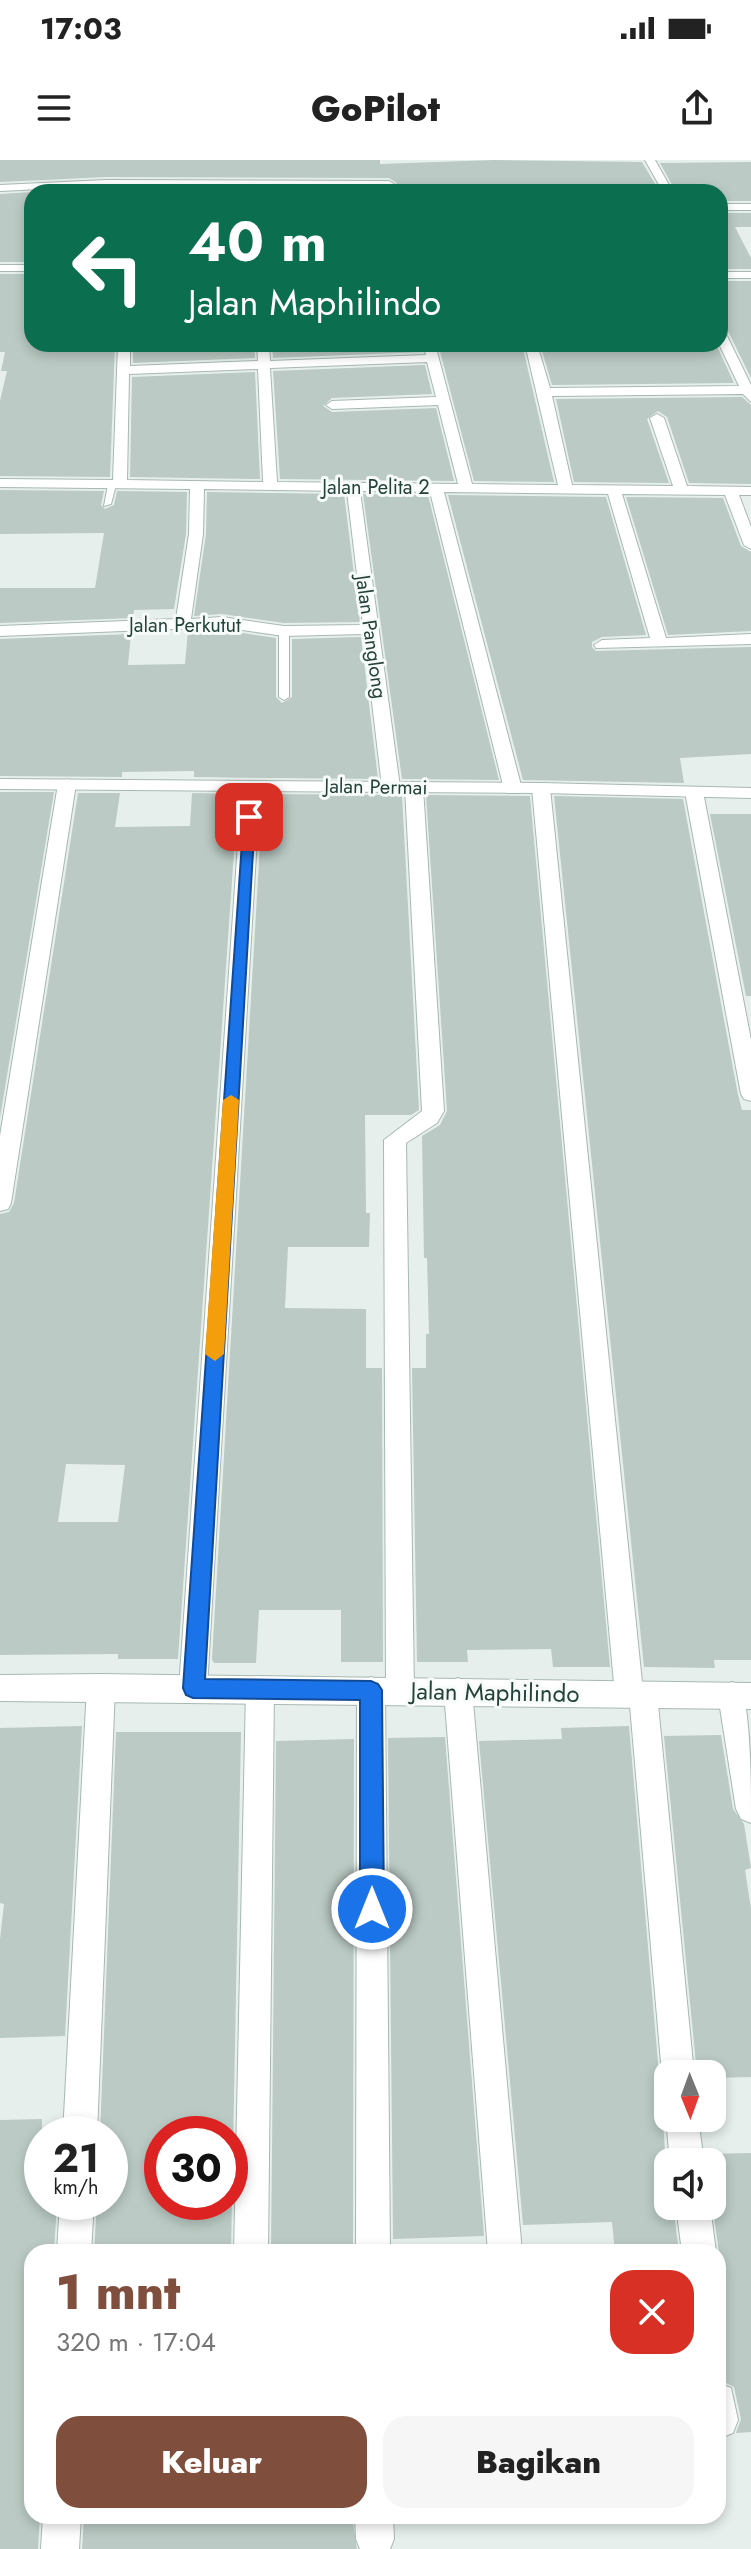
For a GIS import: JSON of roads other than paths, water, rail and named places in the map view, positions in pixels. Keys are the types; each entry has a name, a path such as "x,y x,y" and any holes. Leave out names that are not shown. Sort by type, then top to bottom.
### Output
{"street":[{"path":"650,160 664,184"},
{"path":"386,172 389,184"},
{"path":"92,184 170,184"},
{"path":"0,188 24,187"},
{"path":"728,207 751,207"},
{"path":"0,268 24,268"},
{"path":"728,275 751,275"},
{"path":"545,392 749,394 728,351"},
{"path":"116,485 124,352"},
{"path":"263,352 270,486"},
{"path":"124,370 264,364 419,352"},
{"path":"432,352 466,487"},
{"path":"533,352 566,489"},
{"path":"332,405 444,401"},
{"path":"657,418 681,490"},
{"name":"Jalan Pelita 2","path":"0,483 751,491"},
{"path":"183,624 196,534 197,485"},
{"name":"Jalan Panglong","path":"353,487 391,787"},
{"path":"436,487 513,789"},
{"path":"614,490 659,642"},
{"path":"730,491 751,545"},
{"name":"Jalan Perkutut","path":"0,631 241,623 284,631 369,629"},
{"path":"602,645 751,639"},
{"name":"Jalan Permai","path":"0,784 541,788 751,793"},
{"path":"0,1203 67,784"},
{"path":"193,1688 251,786"},
{"path":"373,2244 395,1140 429,1118 433,1111 414,788"},
{"path":"541,788 676,2060"},
{"path":"694,792 751,1094"},
{"path":"81,2116 101,1687"},
{"name":"Jalan Maphilindo","path":"0,1688 742,1695"},
{"path":"251,2244 260,1689"},
{"path":"458,1691 504,2244"},
{"path":"742,1695 751,1809"},
{"path":"74,2244 76,2220"},
{"path":"695,2220 698,2244"},
{"path":"60,2549 62,2524"}],"lane":[{"path":"107,504 116,485"},
{"path":"284,631 284,697"}]}
